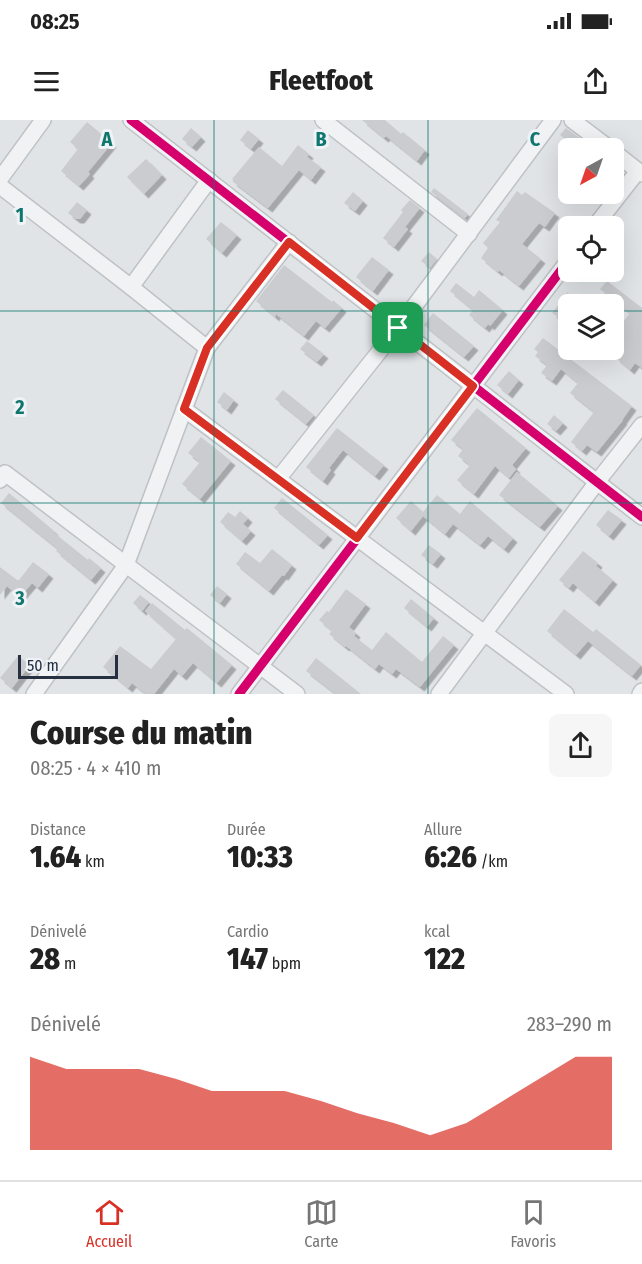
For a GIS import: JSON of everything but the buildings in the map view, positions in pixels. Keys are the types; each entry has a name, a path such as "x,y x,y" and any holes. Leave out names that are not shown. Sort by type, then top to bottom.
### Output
{"street":[{"path":"0,179 43,120"},
{"path":"131,120 642,517"},
{"path":"323,120 469,234"},
{"path":"278,479 398,328 553,120"},
{"path":"572,120 596,138"},
{"path":"603,216 640,172 624,160"},
{"path":"131,287 209,180"},
{"path":"0,186 207,348"},
{"path":"34,694 126,565 207,348 289,242"},
{"path":"238,694 558,274"},
{"path":"184,409 566,694"},
{"path":"439,694 642,425"},
{"path":"0,480 5,473 297,694"}],"cycle path":[{"path":"131,120 642,517"},
{"path":"239,694 558,274"}],"route":[{"path":"289,242 398,328 473,386 357,538 184,409 207,348 289,242"}]}
